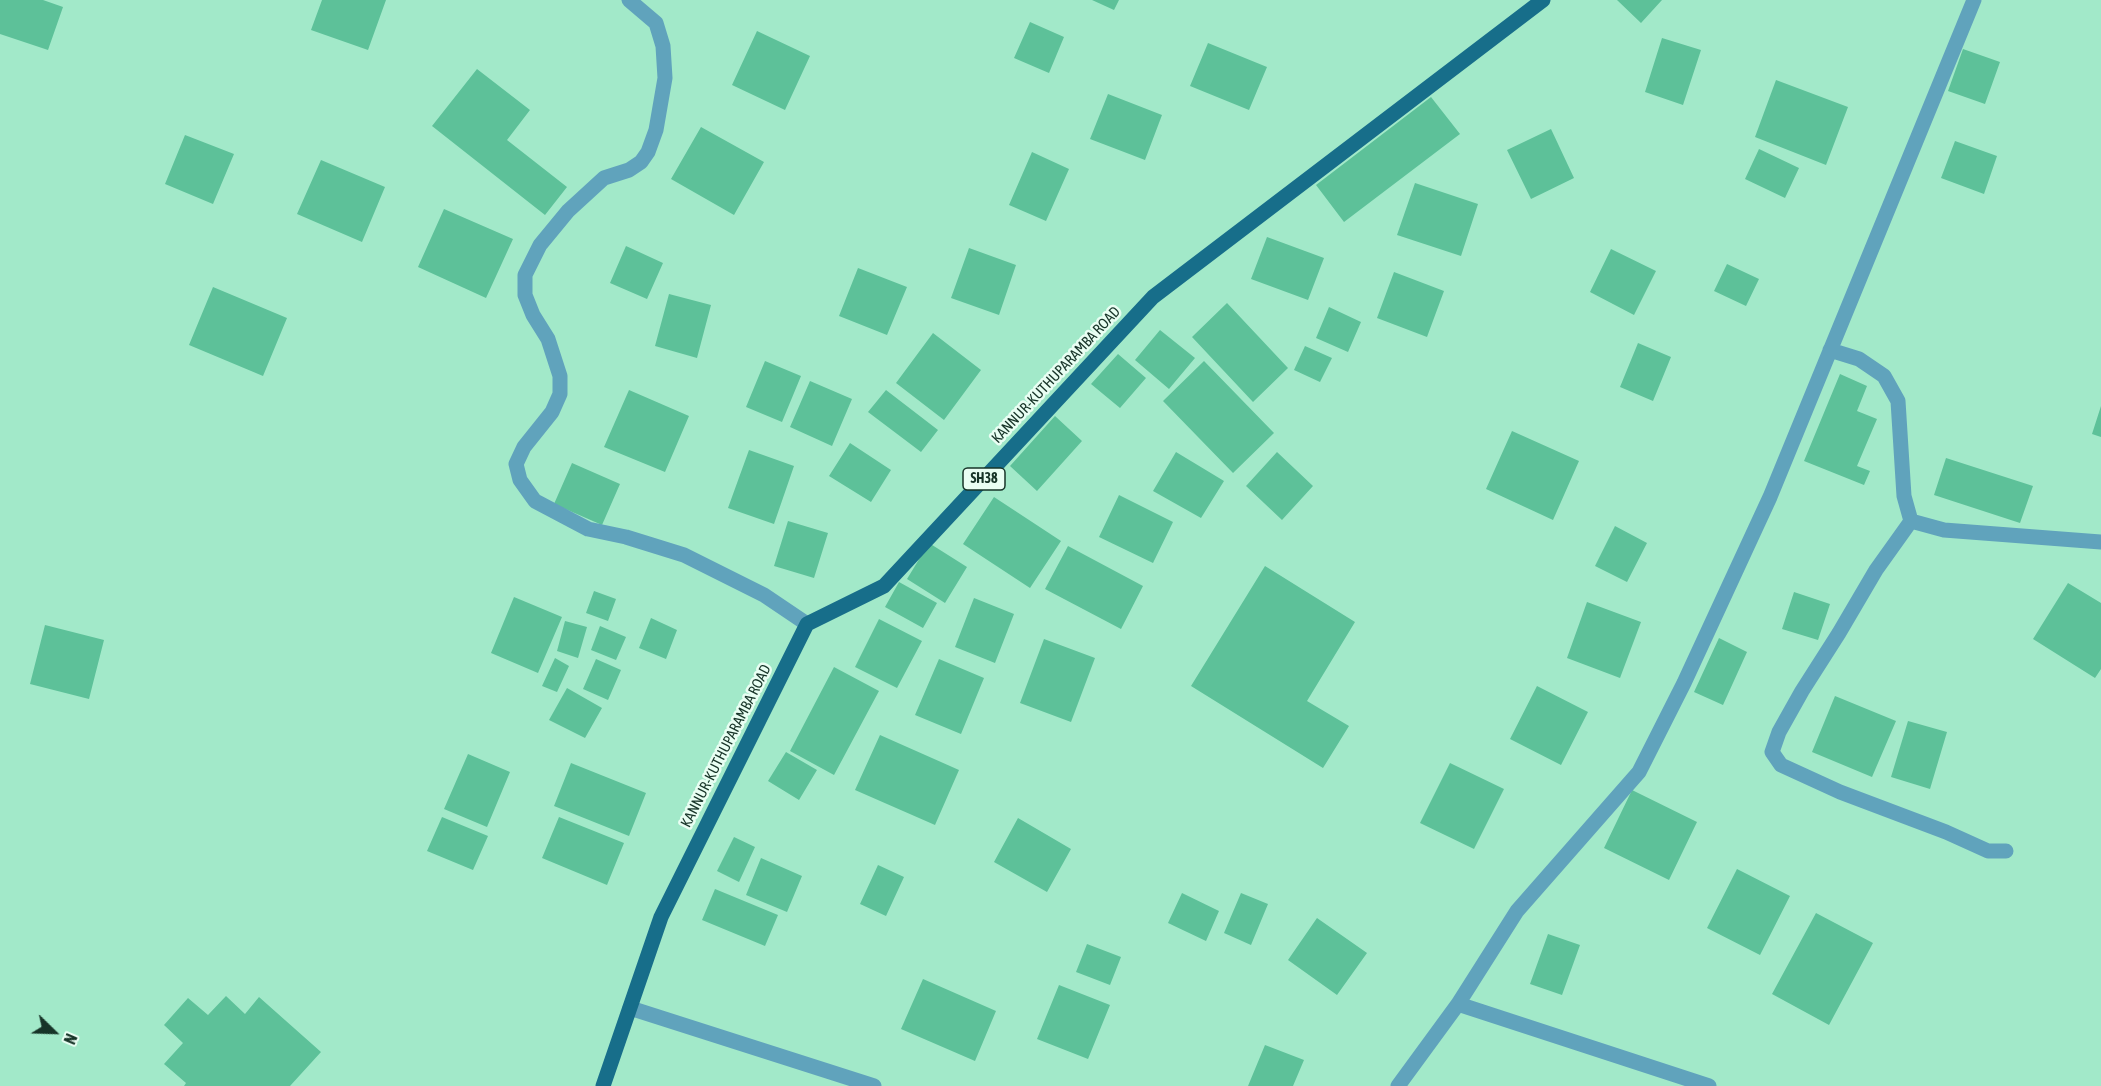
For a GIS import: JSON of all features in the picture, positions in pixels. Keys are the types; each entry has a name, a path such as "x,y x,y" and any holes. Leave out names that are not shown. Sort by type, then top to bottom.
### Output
{"main road":[{"name":"KANNUR-KUTHUPARAMBA ROAD","path":"603,1086 661,917 807,624 884,586 1153,297 1543,0"}],"street":[{"path":"629,0 656,23 663,46 665,78 656,130 648,152 641,162 629,170 604,178 568,211 540,245 525,276 525,295 532,315 548,339 560,376 560,394 552,412 524,447 516,464 520,480 535,501 588,529 626,537 684,555 764,595 807,624"},
{"path":"1398,1086 1458,1004 1517,911 1639,772 1684,683 1770,497 1974,0"},
{"path":"1830,350 1859,359 1884,376 1898,401 1904,496 1911,521"},
{"path":"1911,521 1944,530 2101,542"},
{"path":"1911,521 1876,570 1802,691 1779,732 1772,752 1781,765 1840,792 1946,832 1988,851 2006,851"},
{"path":"1458,1004 1708,1086"},
{"path":"630,1008 873,1086"}],"building":[{"path":"0,0 43,0 63,7 48,50 0,34"},
{"path":"322,0 386,0 368,50 311,30"},
{"path":"1092,0 1119,0 1114,10"},
{"path":"1617,0 1662,0 1641,23"},
{"path":"1030,22 1064,37 1049,73 1014,58"},
{"path":"757,31 810,56 785,110 732,85"},
{"path":"1662,38 1701,50 1683,105 1645,92"},
{"path":"1208,43 1267,67 1249,110 1190,86"},
{"path":"1963,49 2000,62 1985,104 1948,91"},
{"path":"477,69 530,110 507,140 567,187 545,215 432,126"},
{"path":"1776,80 1848,107 1826,165 1755,137"},
{"path":"1108,94 1162,115 1145,160 1090,139"},
{"path":"1431,97 1460,134 1344,222 1316,185"},
{"path":"701,127 764,162 734,215 671,179"},
{"path":"1551,129 1574,178 1531,199 1507,150"},
{"path":"185,135 234,154 213,204 165,184"},
{"path":"1955,141 1997,156 1984,194 1941,178"},
{"path":"1759,149 1799,168 1785,198 1745,179"},
{"path":"1032,152 1069,169 1046,221 1009,205"},
{"path":"321,160 385,187 362,242 297,214"},
{"path":"1415,183 1478,204 1461,256 1397,235"},
{"path":"444,209 513,239 486,298 418,267"},
{"path":"1267,237 1324,258 1308,300 1251,279"},
{"path":"626,246 663,263 647,299 610,283"},
{"path":"969,248 1016,265 999,315 951,298"},
{"path":"1611,249 1656,271 1634,315 1590,292"},
{"path":"1727,264 1759,279 1746,306 1714,291"},
{"path":"858,268 907,287 887,335 839,316"},
{"path":"1394,272 1444,291 1427,337 1377,318"},
{"path":"213,287 287,318 263,376 189,345"},
{"path":"669,294 711,305 697,358 655,346"},
{"path":"1227,303 1288,368 1253,402 1192,337"},
{"path":"1329,307 1361,322 1348,352 1316,338"},
{"path":"1160,330 1195,358 1169,389 1135,360"},
{"path":"933,333 981,370 944,420 896,383"},
{"path":"1638,343 1671,357 1653,401 1620,387"},
{"path":"1305,346 1332,358 1320,382 1294,370"},
{"path":"1118,354 1146,378 1120,408 1091,384"},
{"path":"765,361 801,376 782,422 746,407"},
{"path":"1204,361 1274,433 1233,473 1163,401"},
{"path":"1840,374 1867,386 1857,411 1877,419 1857,466 1870,471 1864,485 1804,461"},
{"path":"810,381 852,399 832,446 790,427"},
{"path":"629,390 689,416 665,472 604,447"},
{"path":"886,390 938,430 921,452 868,412"},
{"path":"2101,406 2101,437 2092,434"},
{"path":"1055,416 1082,441 1037,491 1010,466"},
{"path":"1512,431 1579,461 1553,520 1486,489"},
{"path":"850,443 891,470 871,502 829,476"},
{"path":"749,450 794,466 774,524 728,508"},
{"path":"1176,452 1224,481 1201,518 1153,491"},
{"path":"1277,452 1313,486 1282,520 1246,486"},
{"path":"1946,458 2033,486 2020,523 1934,495"},
{"path":"572,463 620,484 602,525 554,504"},
{"path":"1119,495 1173,522 1153,563 1099,537"},
{"path":"994,497 1061,541 1030,588 963,544"},
{"path":"788,521 828,533 814,578 774,566"},
{"path":"1615,526 1647,543 1627,582 1595,566"},
{"path":"929,543 967,567 945,603 907,579"},
{"path":"1068,546 1143,586 1121,629 1045,589"},
{"path":"1265,566 1355,622 1307,701 1349,726 1323,768 1191,686"},
{"path":"899,582 937,603 923,628 885,607"},
{"path":"2068,583 2101,603 2101,669 2095,678 2033,639"},
{"path":"594,591 616,599 608,621 586,613"},
{"path":"1794,592 1830,604 1818,640 1782,629"},
{"path":"514,597 562,617 538,673 491,653"},
{"path":"974,598 1014,614 995,663 955,647"},
{"path":"1587,602 1641,622 1620,678 1567,658"},
{"path":"651,618 677,630 666,659 639,648"},
{"path":"879,619 922,641 897,688 855,667"},
{"path":"565,621 587,627 578,658 557,651"},
{"path":"45,625 104,640 89,699 30,684"},
{"path":"600,626 626,637 616,660 591,650"},
{"path":"1719,638 1747,652 1723,705 1694,692"},
{"path":"1044,639 1095,658 1071,722 1020,703"},
{"path":"555,658 569,666 557,692 542,686"},
{"path":"596,659 621,670 608,700 583,689"},
{"path":"939,659 984,678 961,734 915,715"},
{"path":"834,667 879,691 834,775 790,751"},
{"path":"1537,686 1588,712 1561,765 1510,739"},
{"path":"567,688 602,708 585,738 549,720"},
{"path":"1835,696 1896,721 1872,777 1812,752"},
{"path":"1908,721 1947,732 1930,789 1891,777"},
{"path":"880,735 959,770 935,825 855,790"},
{"path":"786,752 817,770 799,800 768,781"},
{"path":"468,754 510,772 487,827 444,809"},
{"path":"571,763 646,793 629,836 554,806"},
{"path":"1450,763 1504,789 1474,849 1420,823"},
{"path":"1632,790 1697,822 1669,880 1604,848"},
{"path":"442,817 488,836 473,870 427,851"},
{"path":"559,817 624,843 607,885 542,858"},
{"path":"1018,818 1071,849 1047,892 994,862"},
{"path":"734,837 755,847 739,882 717,871"},
{"path":"761,858 802,876 787,912 746,895"},
{"path":"878,865 904,877 886,916 860,904"},
{"path":"1737,869 1790,896 1760,955 1707,928"},
{"path":"715,889 778,915 765,946 702,920"},
{"path":"1182,893 1219,911 1206,941 1168,923"},
{"path":"1241,893 1268,904 1251,945 1224,933"},
{"path":"1816,913 1873,943 1829,1025 1772,994"},
{"path":"1317,918 1367,953 1337,995 1288,960"},
{"path":"1548,934 1580,945 1562,995 1530,984"},
{"path":"1087,944 1121,957 1110,985 1076,972"},
{"path":"923,979 996,1011 975,1061 901,1029"},
{"path":"1059,985 1110,1005 1088,1059 1037,1039"},
{"path":"226,996 245,1014 259,997 321,1052 290,1086 184,1086 186,1083 164,1064 183,1043 164,1025 188,998 208,1015"},
{"path":"1265,1045 1304,1060 1293,1086 1248,1086"}]}
